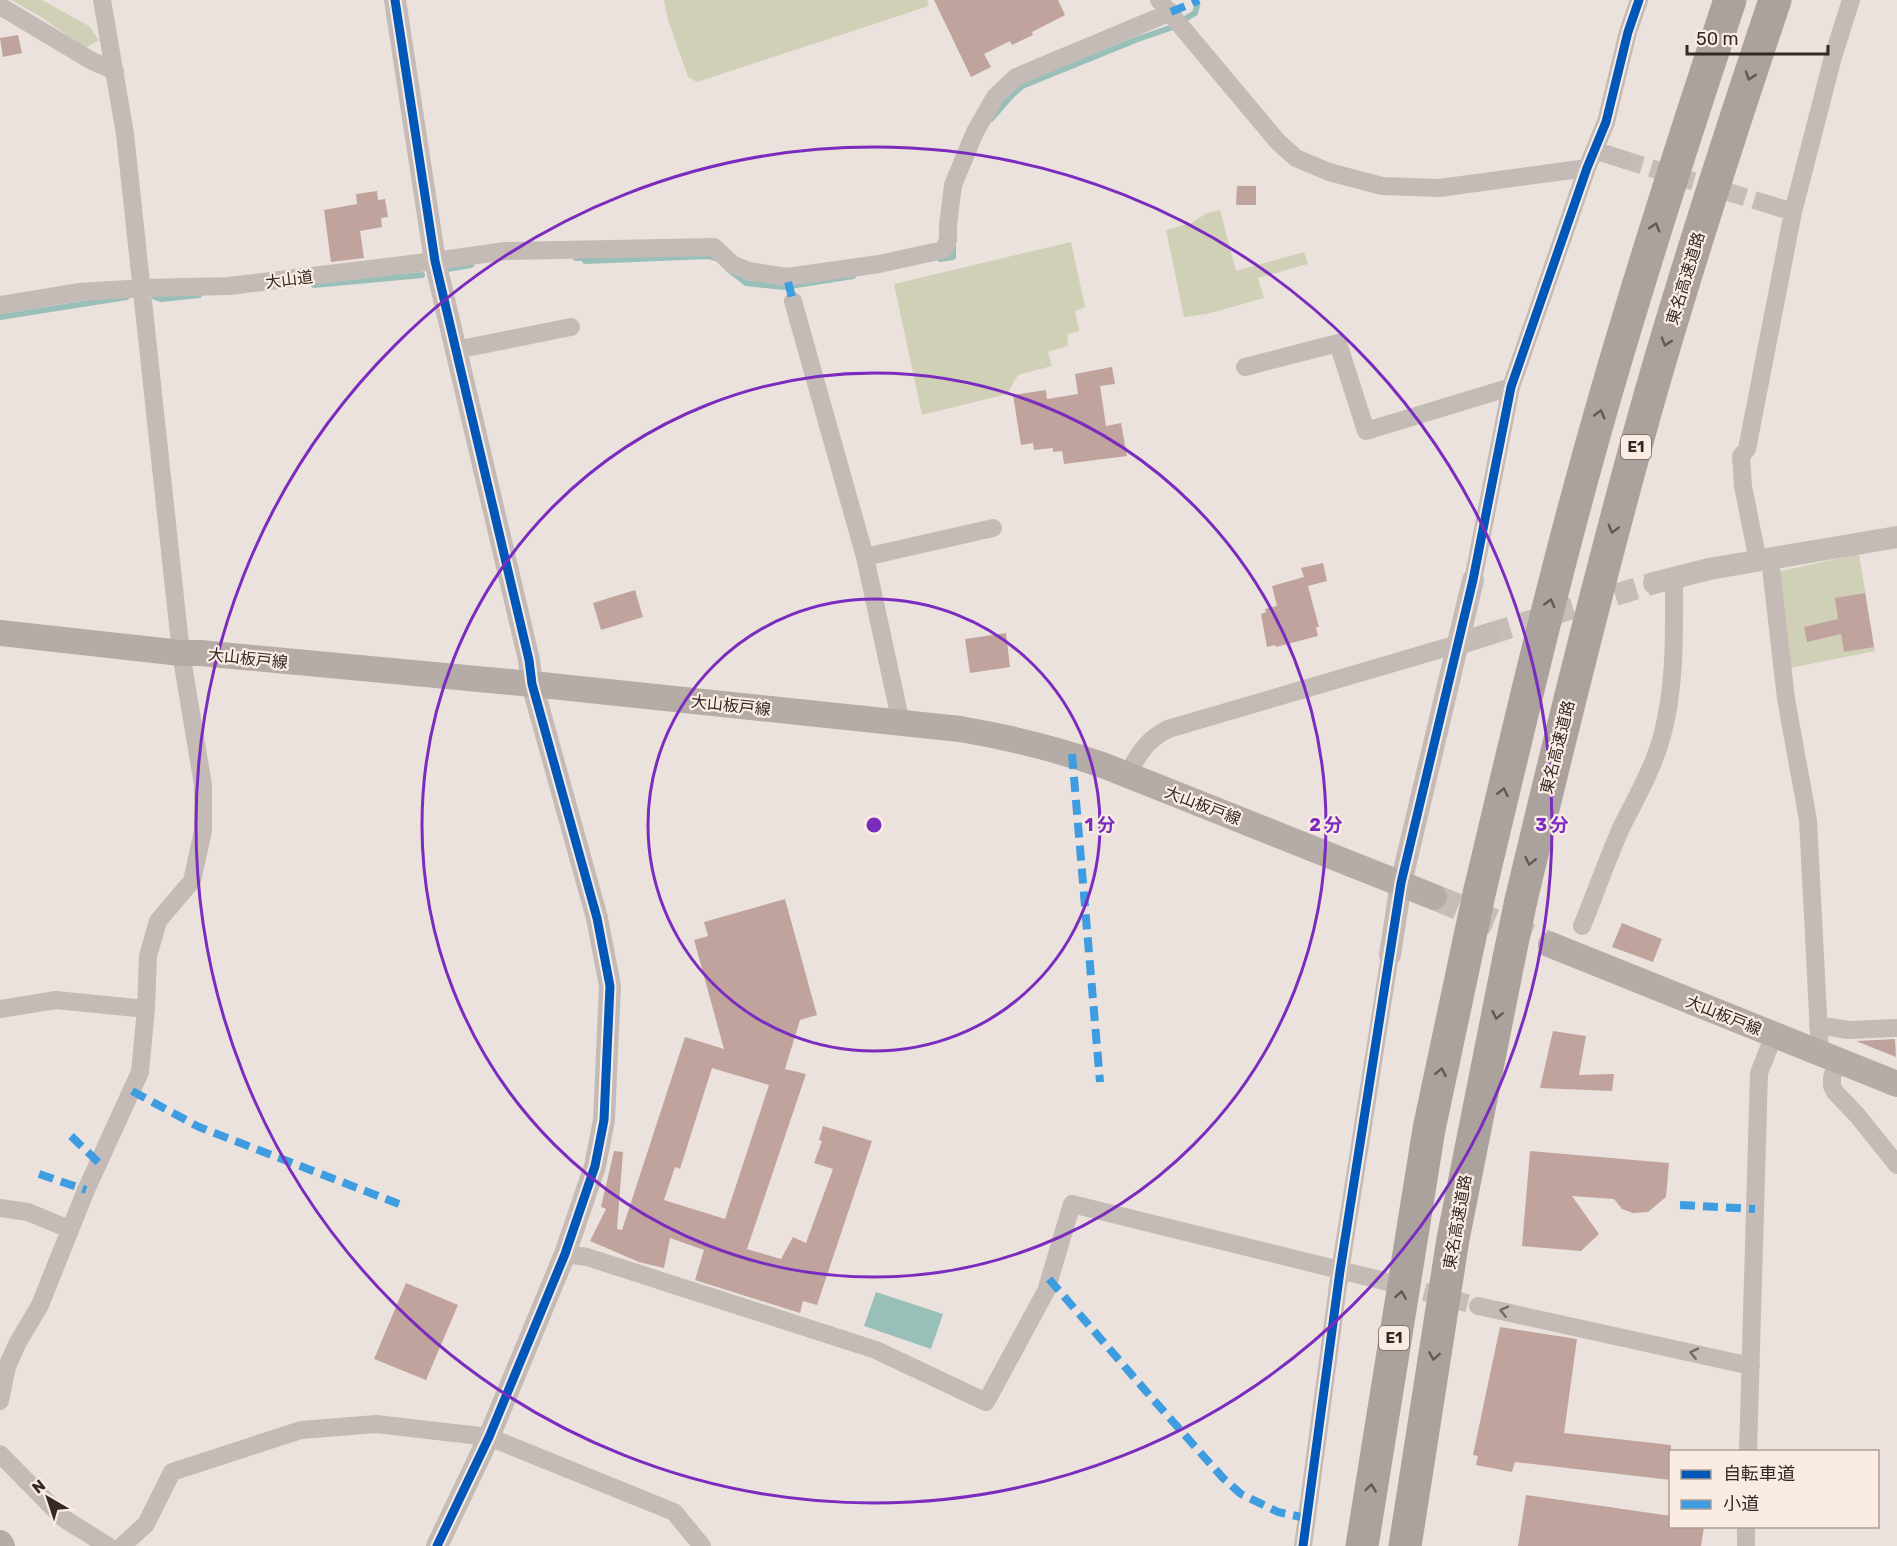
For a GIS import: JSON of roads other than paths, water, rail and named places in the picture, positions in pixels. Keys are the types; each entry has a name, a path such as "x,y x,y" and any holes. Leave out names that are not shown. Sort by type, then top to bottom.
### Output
{"highway":[{"name":"E1","path":"1362,1546 1425,1151 1480,890 1534,662 1606,391 1665,197 1730,0"},
{"name":"東名高速道路","path":"1405,1546 1457,1217 1521,900 1569,700 1646,410 1706,209 1774,0"}],"main road":[{"name":"大山板戸線","path":"0,633 181,653 532,684 960,729 1016,738 1072,754 1434,897"},
{"name":"大山板戸線","path":"1551,945 1897,1084"}],"street":[{"path":"0,1401 7,1367 17,1344 40,1305 69,1229 140,1072 148,956 159,921 192,881 203,831 203,784 181,653 125,134 102,0"},
{"path":"395,0 435,261 529,660 532,684 597,918 610,986 604,1120 595,1166 566,1254 489,1437 437,1546"},
{"path":"1303,1546 1340,1271 1401,883 1473,580 1511,387 1587,168 1606,122 1628,32 1639,0"},
{"path":"1851,0 1833,57 1793,212 1747,449 1741,456 1743,486 1764,560 1808,820 1818,1025 1829,1057 1832,1086 1835,1092 1857,1115 1897,1165"},
{"path":"0,6 92,62 115,71"},
{"path":"1173,15 1261,125 1296,158 1329,172 1382,186 1439,188 1587,168"},
{"name":"大山道","path":"0,305 80,292 229,286 531,249 714,247 732,264 749,271 787,279 879,264 943,250 948,240 952,184 975,132 995,97 1016,77 1173,15"},
{"path":"1594,150 1625,160"},
{"path":"1764,203 1793,212"},
{"path":"793,301 865,557 901,723"},
{"path":"456,350 571,327"},
{"path":"1245,366 1338,343 1366,431 1511,387"},
{"path":"865,557 993,528"},
{"path":"1582,926 1621,829 1645,782 1662,736 1670,697 1674,659 1664,580 1897,537"},
{"path":"1127,775 1147,743 1168,729 1489,634"},
{"path":"0,1009 56,1000 146,1010"},
{"path":"1818,1025 1848,1030 1897,1028"},
{"path":"1748,1450 1759,1072 1774,1035"},
{"path":"566,1254 587,1257 876,1350 986,1402 1046,1291 1072,1204 1372,1278"},
{"path":"0,1208 28,1212 69,1229"},
{"path":"1478,1305 1751,1366"},
{"path":"122,1546 146,1524 172,1472 301,1430 376,1424 489,1437 674,1512 702,1546"},
{"path":"0,1454 63,1518 108,1546"},
{"path":"1746,1528 1746,1546"}],"water":[{"path":"876,1292 943,1314 931,1349 864,1326"}],"waterway":[{"path":"991,119 1022,86 1170,28 1195,13 1197,6"},
{"path":"940,259 953,257 953,244"},
{"path":"576,258 584,258 585,261 709,256 716,258"},
{"path":"448,269 471,265"},
{"path":"728,269 746,283 784,287 853,276"},
{"path":"314,285 422,275"},
{"path":"155,297 162,299 199,295"},
{"path":"0,317 127,297"}],"tunnel":[{"path":"1625,160 1764,203"},
{"path":"1489,634 1654,583"},
{"path":"1434,897 1551,945"},
{"path":"1372,1278 1478,1306"}]}
